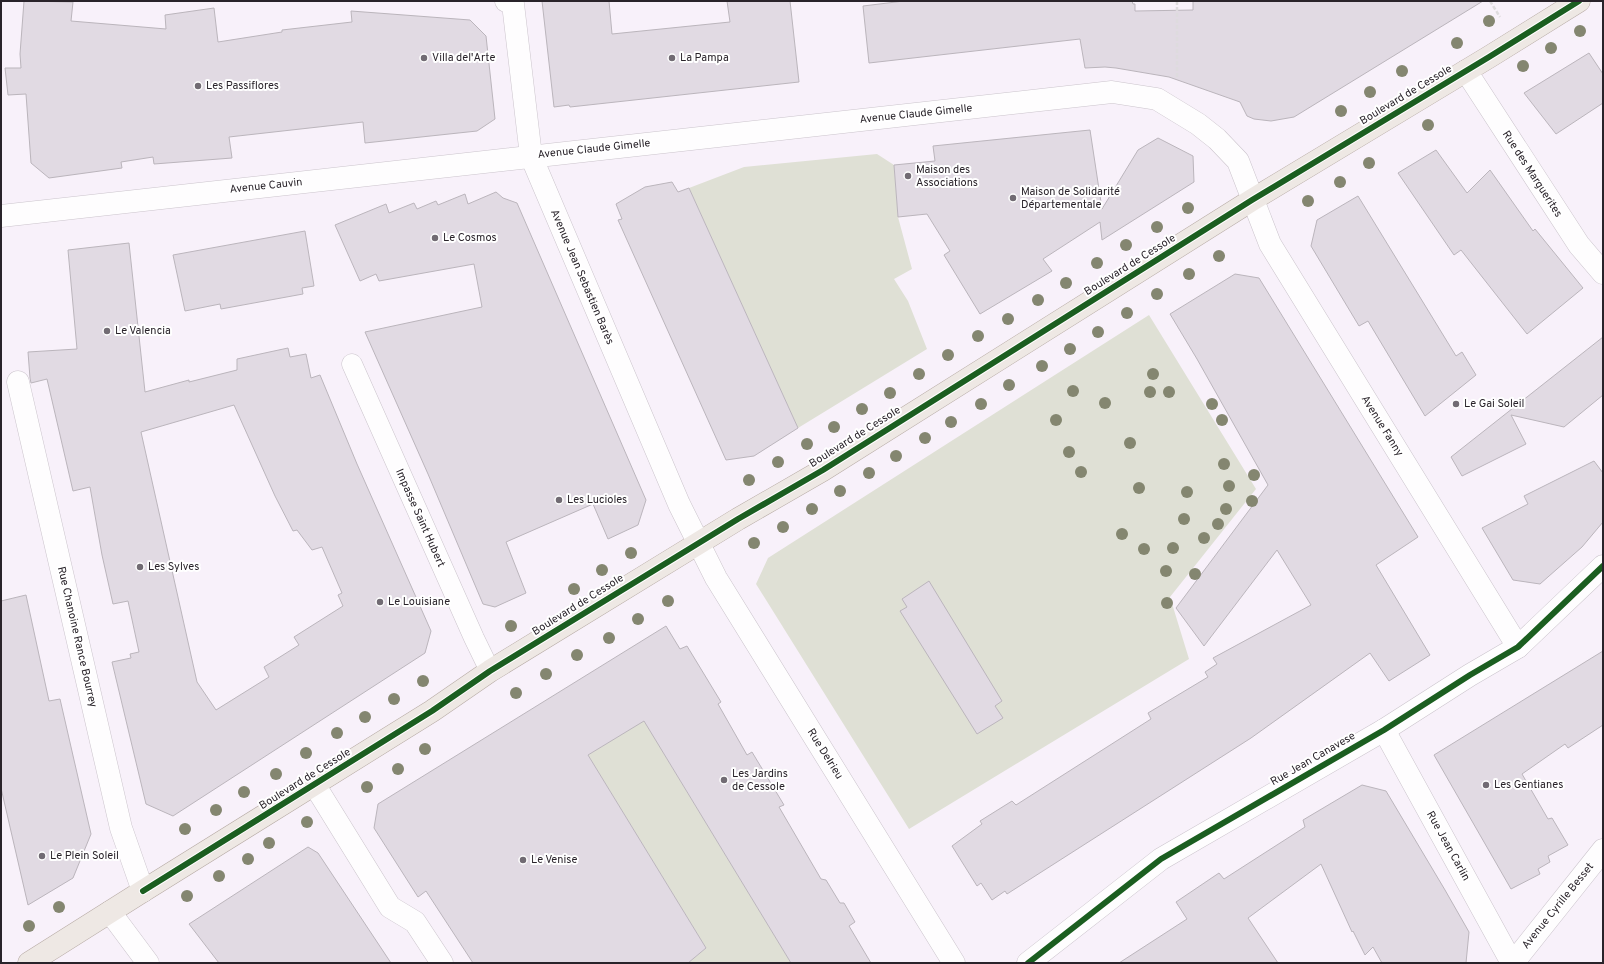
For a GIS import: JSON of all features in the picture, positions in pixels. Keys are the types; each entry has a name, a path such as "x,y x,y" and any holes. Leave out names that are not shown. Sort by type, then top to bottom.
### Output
{"main road":[{"name":"Boulevard de Cessole","path":"29,963 432,711 490,671 698,545 738,519 823,470 1252,200 1579,1"}],"street":[{"name":"Avenue Jean Sebastien Barès","path":"506,1 513,4 531,156 679,504 698,545"},
{"name":"Rue des Marguerites","path":"1466,71 1578,245 1603,273"},
{"name":"Avenue Claude Gimelle","path":"531,156 1112,92 1157,99 1198,124 1217,139 1238,161 1252,200"},
{"name":"Avenue Cauvin","path":"1,216 531,156"},
{"name":"Avenue Fanny","path":"1252,200 1270,244 1518,647"},
{"name":"Rue Chanoine Rance Bourrey","path":"18,382 121,828 142,891"},
{"name":"Rue Delrieu","path":"698,545 720,585 954,963"},
{"name":"Rue Jean Canavese","path":"1028,963 1161,859 1384,730 1518,647 1603,566"},
{"name":"Rue Jean Carlin","path":"1384,730 1512,963"},
{"path":"314,784 390,907 416,922 442,963"},
{"name":"Avenue Cyrille Besset","path":"1512,963 1603,850"},
{"path":"110,912 148,963"}],"lane":[{"name":"Impasse Saint Hubert","path":"352,364 490,671"}],"path":[{"path":"1176,1 1177,110"}],"shaded area":[{"path":"877,154 894,165 898,217 912,269 894,279 908,301 927,349 798,428 689,188 744,167"},
{"path":"1149,315 1256,489 1170,597 1189,659 909,829 756,584 768,558"},
{"path":"649,717 664,754 791,963 688,963 706,948 588,755"}],"building":[{"path":"24,1 73,2 71,21 166,29 165,15 214,8 218,42 282,32 282,30 352,22 351,11 470,20 486,36 495,119 477,131 365,143 363,122 229,137 232,158 154,164 153,157 121,162 122,168 49,178 31,163 26,94 8,95 5,68 21,68 20,54"},
{"name":"La Pampa","path":"542,1 609,1 612,34 730,22 727,1 790,1 799,82 570,107 569,105 554,107"},
{"path":"904,1 1132,1 1133,4 1135,4 1135,11 1193,10 1193,1 1483,1 1294,117 1271,121 1254,119 1247,116 1240,102 1169,77 1116,68 1085,68 1080,39 869,63 863,6"},
{"path":"1589,53 1603,74 1603,103 1556,134 1524,93"},
{"path":"1090,130 1102,209 1138,150 1158,138 1193,156 1194,182 1102,240 1100,222 1043,259 1052,271 980,314 944,255 950,251 927,214 898,217 894,165 935,161 933,146"},
{"path":"1436,150 1467,193 1490,170 1533,231 1535,229 1583,288 1527,334 1461,250 1454,255 1398,173"},
{"path":"672,182 678,192 689,188 798,428 754,456 726,460 618,220 622,219 616,204 645,187"},
{"path":"496,192 503,198 517,203 646,500 638,525 608,539 593,504 506,542 526,593 495,607 483,604 428,474 365,332 482,307 474,264 379,281 376,274 360,281 335,225 386,204 389,213 414,203 417,209 436,201 438,205 465,194 468,204"},
{"path":"1358,196 1456,356 1462,352 1476,375 1425,416 1368,321 1359,326 1311,246 1317,220"},
{"path":"305,231 314,286 302,288 303,294 221,309 220,304 185,311 173,255"},
{"path":"129,243 145,392 189,380 189,382 237,370 237,359 288,348 290,357 306,354 311,378 320,375 357,464 431,631 425,653 173,816 146,804 112,662 131,658 130,654 139,652 128,601 113,604 102,555 90,487 73,491 47,379 31,383 30,378 28,352 77,349 68,250","holes":["234,405 275,496 293,531 297,530 312,550 322,547 342,593 338,595 343,606 294,637 299,645 264,667 269,677 216,710 197,682 141,432"]},
{"path":"1235,274 1259,278 1418,537 1376,565 1430,655 1389,681 1370,653 1251,738 1007,894 1005,891 992,900 981,883 977,886 952,846 982,824 980,821 1012,801 1016,805 1151,719 1148,713 1208,677 1205,672 1217,664 1213,658 1311,605 1277,550 1204,646 1176,608 1268,485 1170,314"},
{"path":"1603,337 1603,395 1564,427 1511,415 1526,444 1462,476 1451,457"},
{"path":"1594,461 1603,473 1603,522 1582,547 1540,584 1513,580 1482,528 1528,504 1524,496"},
{"path":"929,581 1002,701 995,706 1003,718 977,734 900,611 907,607 902,599"},
{"path":"26,595 49,701 60,699 91,834 73,878 28,905 1,788 1,601"},
{"path":"666,626 680,649 687,646 721,702 718,704 747,755 752,752 784,805 779,807 821,879 826,880 840,903 844,903 855,922 849,926 871,963 791,963 644,721 588,755 706,948 688,963 473,963 426,891 418,897 374,828 378,804"},
{"name":"Les Gentianes","path":"1603,651 1603,725 1568,748 1565,744 1522,774 1548,819 1552,818 1568,845 1548,856 1550,862 1538,869 1540,874 1511,889 1434,755"},
{"path":"1362,785 1386,791 1445,890 1469,932 1466,963 1382,963 1373,947 1365,955 1353,931 1352,932 1321,864 1248,918 1278,963 1119,963 1187,919 1176,902 1219,873 1224,879 1305,827 1303,820"},
{"path":"308,847 318,853 391,963 219,963 189,924"}],"cycle path":[{"path":"143,891 432,711 490,671 738,519 823,470 1252,200 1579,1"},
{"path":"1028,963 1161,859 1384,730 1470,675 1518,647 1603,566"}],"place":[{"name":"Villa del'Arte","path":"424,58"},
{"name":"La Pampa","path":"672,58"},
{"name":"Les Passiflores","path":"198,86"},
{"name":"Maison des Associations","path":"908,176"},
{"name":"Maison de Solidarité Départementale","path":"1013,198"},
{"name":"Le Cosmos","path":"435,238"},
{"name":"Le Valencia","path":"107,331"},
{"name":"Le Gai Soleil","path":"1456,404"},
{"name":"Les Lucioles","path":"559,500"},
{"name":"Les Sylves","path":"140,567"},
{"name":"Le Louisiane","path":"380,602"},
{"name":"Les Jardins de Cessole","path":"724,780"},
{"name":"Les Gentianes","path":"1486,785"},
{"name":"Le Plein Soleil","path":"42,856"},
{"name":"Le Venise","path":"523,860"}]}
